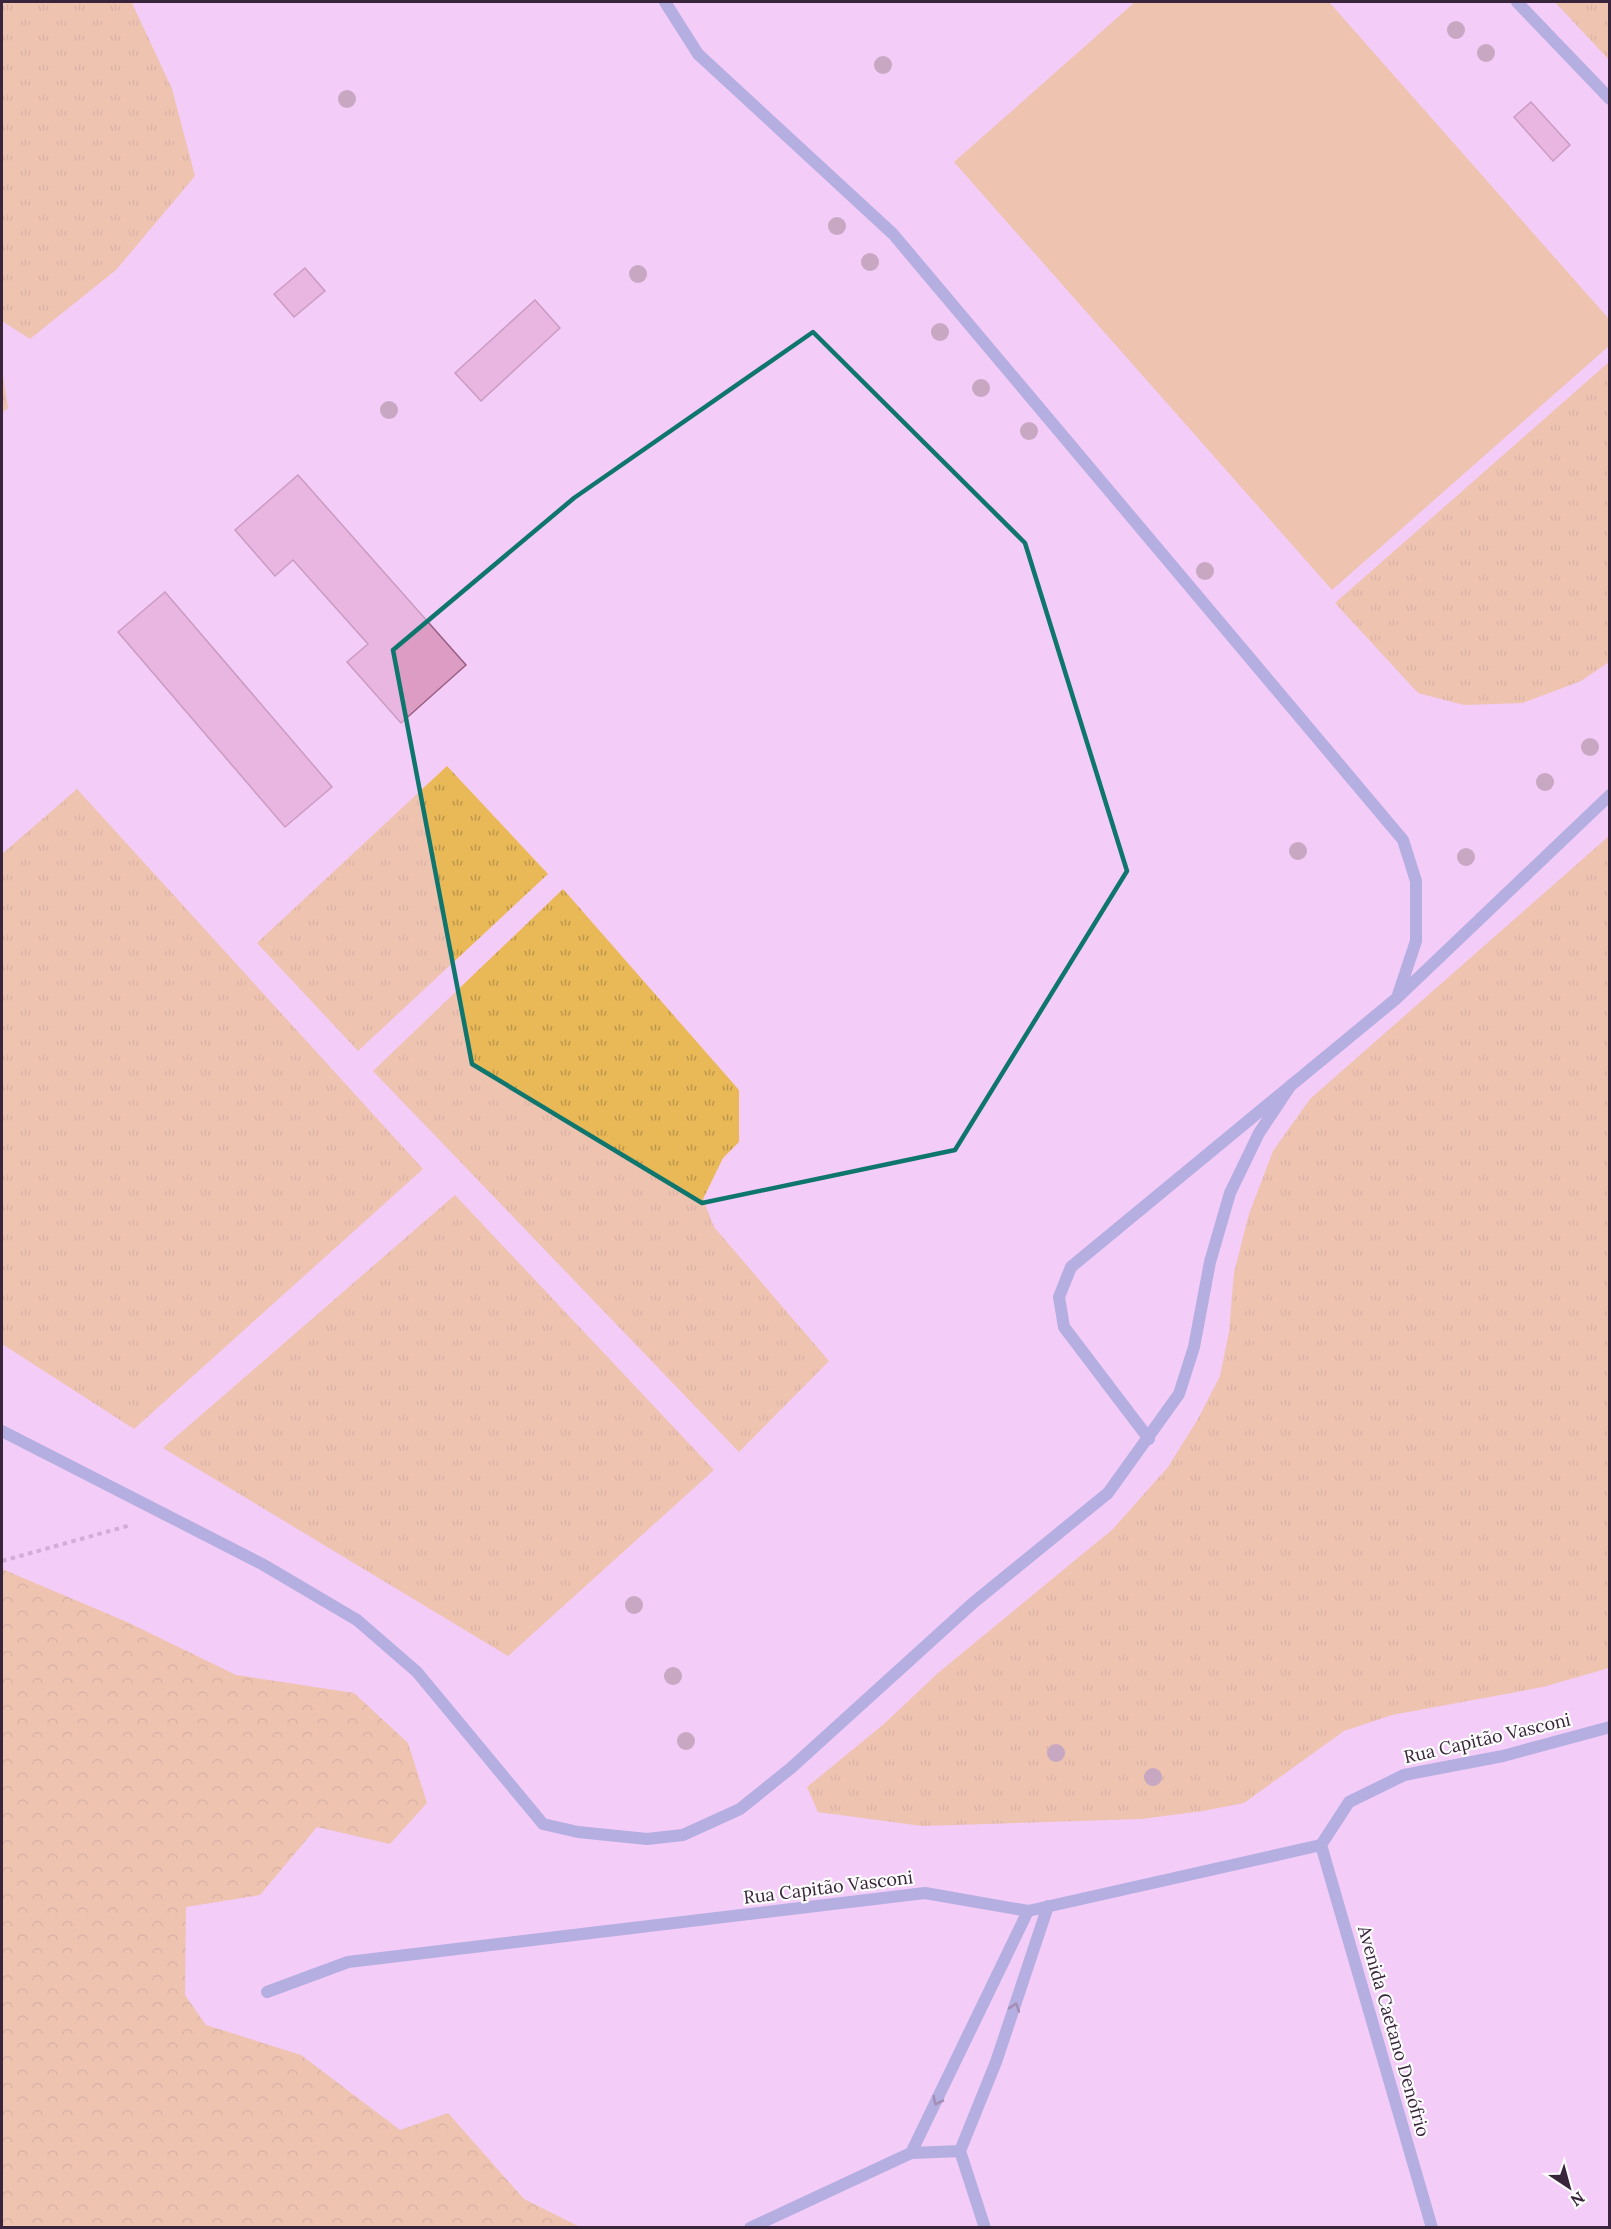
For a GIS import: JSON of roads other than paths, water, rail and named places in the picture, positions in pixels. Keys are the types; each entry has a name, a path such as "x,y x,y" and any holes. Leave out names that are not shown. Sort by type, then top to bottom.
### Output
{"street":[{"path":"665,2 698,54 893,234 1402,840 1416,881 1416,941 1397,998"},
{"path":"1517,2 1610,99"},
{"path":"1149,1438 1064,1327 1059,1298 1071,1267 1397,998 1610,795"},
{"path":"2,1431 262,1564 357,1620 417,1672 543,1824 578,1832 646,1839 683,1835 740,1809 791,1768 973,1603 1107,1493 1179,1394 1194,1347 1210,1262 1230,1192 1258,1133 1290,1085"},
{"name":"Rua Capitão Vasconi","path":"267,1992 348,1962 925,1893 1028,1911 1321,1845 1349,1802 1404,1775 1503,1755 1610,1726"},
{"name":"Avenida Caetano Denófrio","path":"1321,1845 1431,2228"},
{"path":"985,2228 960,2151 996,2062 1048,1906"},
{"path":"911,2153 1028,1911"},
{"path":"750,2228 911,2153 960,2151"}]}
